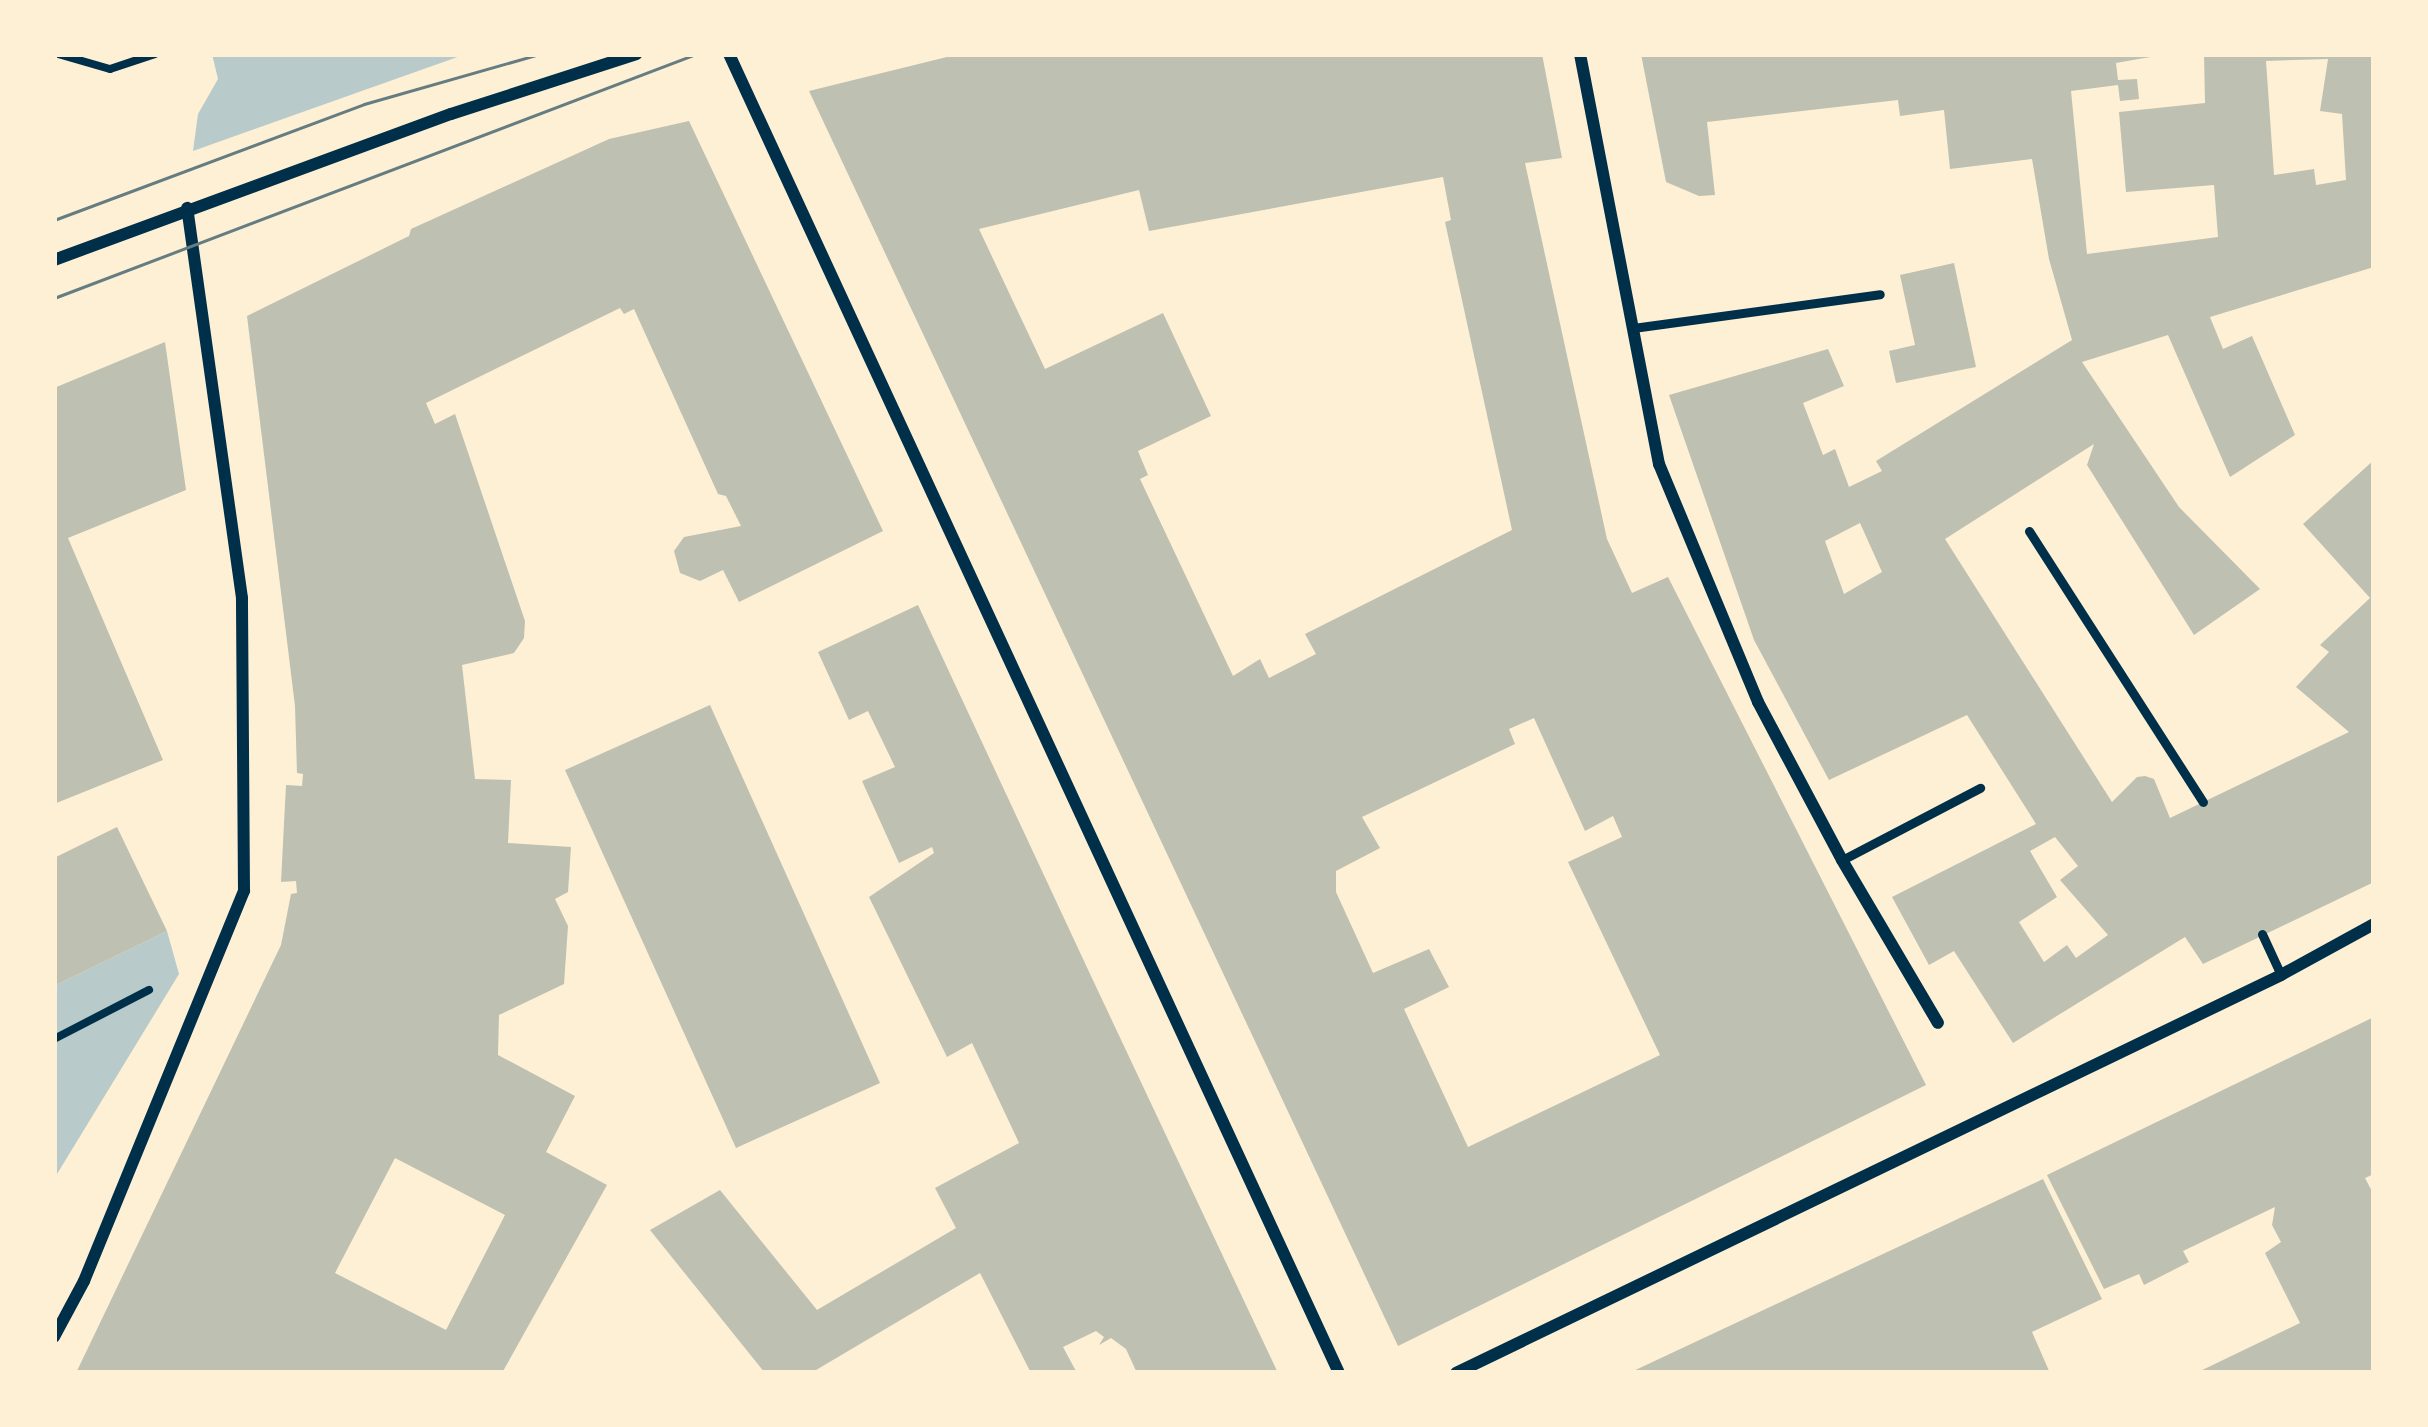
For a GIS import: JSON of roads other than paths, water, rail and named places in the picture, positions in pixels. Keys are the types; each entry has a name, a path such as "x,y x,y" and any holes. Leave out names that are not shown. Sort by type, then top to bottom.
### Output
{"street":[{"path":"54,260 187,208 637,54"},
{"path":"729,54 1339,1373"},
{"path":"1580,54 1659,464 1758,702 1841,860 1938,1023"},
{"path":"54,1337 84,1281 244,891 242,598 187,208"},
{"path":"1456,1373 2282,975 2374,924"}],"lane":[{"path":"1633,328 1880,294"},
{"path":"2029,531 2204,802"},
{"path":"1841,860 1980,788"},
{"path":"2261,934 2282,975"}],"tram line":[{"path":"54,220 364,104 540,54"},
{"path":"54,298 696,54"}]}
